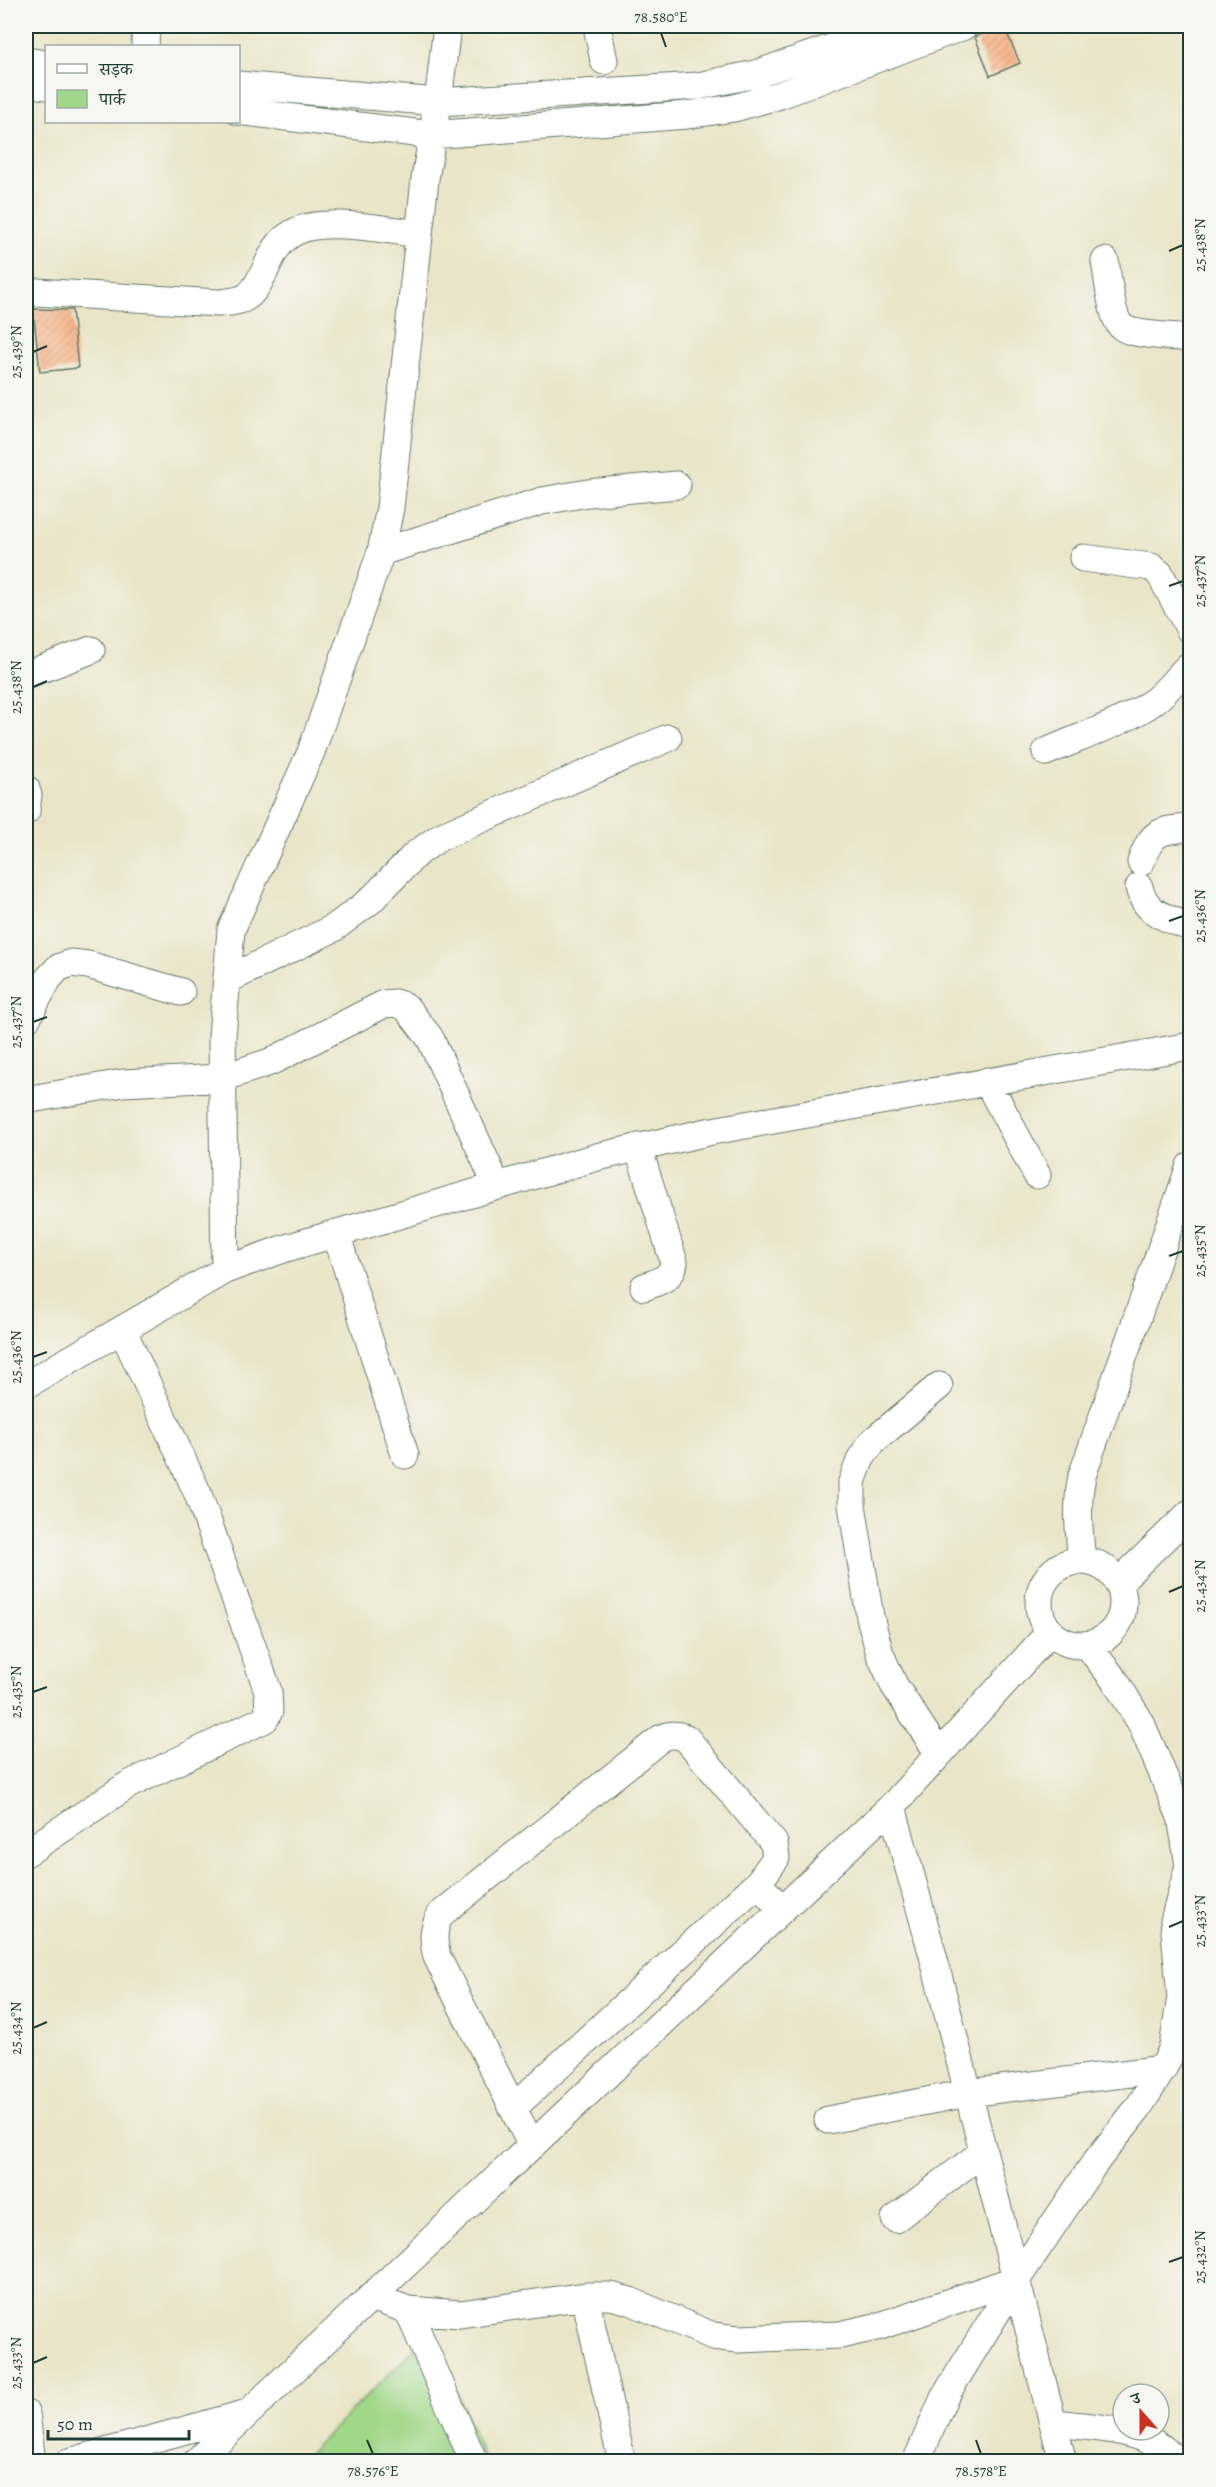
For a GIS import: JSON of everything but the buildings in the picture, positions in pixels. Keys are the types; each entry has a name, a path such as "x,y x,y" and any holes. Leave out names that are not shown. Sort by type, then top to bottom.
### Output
{"street":[{"path":"146,26 146,45"},
{"path":"225,1270 222,1036 231,930 311,752 381,552 390,508 425,179 438,102 447,26"},
{"path":"597,26 604,61"},
{"path":"240,85 438,102 698,86 756,74 895,26"},
{"path":"240,111 431,135 687,116 734,108 780,95 964,26"},
{"path":"26,61 45,64"},
{"path":"26,83 45,86"},
{"path":"26,294 36,292 218,303 235,301 250,294 282,240 299,230 323,224 420,224"},
{"path":"1105,261 1115,315 1120,325 1129,331 1191,338"},
{"path":"381,552 542,501 588,493 677,485"},
{"path":"1083,558 1151,567 1160,574 1191,630"},
{"path":"26,675 91,650"},
{"path":"1046,752 1152,703 1179,674 1191,665"},
{"path":"227,980 334,928 370,901 416,854 440,837 668,738"},
{"path":"26,789 28,795 26,811"},
{"path":"1191,828 1158,833 1148,842 1140,874 1142,897 1148,908 1156,914 1191,927"},
{"path":"26,1020 48,979 58,968 71,963 181,992"},
{"path":"26,1097 31,1099 123,1083 222,1078 270,1062 384,1004 395,1003 406,1007 438,1052 497,1186"},
{"path":"26,1385 225,1270 283,1249 497,1186 638,1147 712,1131 1191,1046"},
{"path":"987,1081 1037,1175"},
{"path":"638,1147 674,1262 673,1271 668,1278 644,1287"},
{"path":"1082,1561 1078,1520 1078,1496 1082,1476 1191,1166"},
{"path":"336,1233 405,1455"},
{"path":"26,1853 128,1785 265,1719 269,1711 267,1691 198,1494 123,1331"},
{"path":"939,1386 873,1441 861,1458 852,1482 852,1505 868,1605 880,1654 894,1684 939,1754"},
{"path":"1118,1582 1191,1513"},
{"path":"1082,1561 1096,1564 1108,1572 1118,1582 1122,1596 1122,1610 1118,1622 1100,1641 1087,1645 1067,1642 1050,1632 1039,1608 1040,1595 1045,1581 1055,1570 1068,1563 1082,1561"},
{"path":"196,2462 894,1804 1050,1632"},
{"path":"916,2462 944,2398 1017,2278 1094,2164 1176,2060 1180,1997 1174,1921 1190,1865 1181,1817 1141,1723 1116,1682 1087,1645"},
{"path":"513,2108 758,1883 776,1858 774,1843 686,1738 667,1735 441,1914 434,1926 437,1957 513,2108 532,2145"},
{"path":"894,1804 894,1814 1017,2278 1063,2462"},
{"path":"758,1883 782,1910"},
{"path":"828,2120 968,2093 1118,2074 1176,2060"},
{"path":"1118,2074 1138,2108"},
{"path":"894,2218 983,2152"},
{"path":"372,2297 408,2310 460,2314 585,2296 611,2296 630,2301 712,2336 738,2339 840,2335 870,2328 1017,2278"},
{"path":"585,2296 622,2462"},
{"path":"408,2310 474,2462"},
{"path":"26,2414 32,2462"},
{"path":"69,2462 247,2414"},
{"path":"1054,2423 1124,2432 1150,2441 1175,2462"}],"green space":[{"path":"431,2332 486,2462 300,2462"}]}
